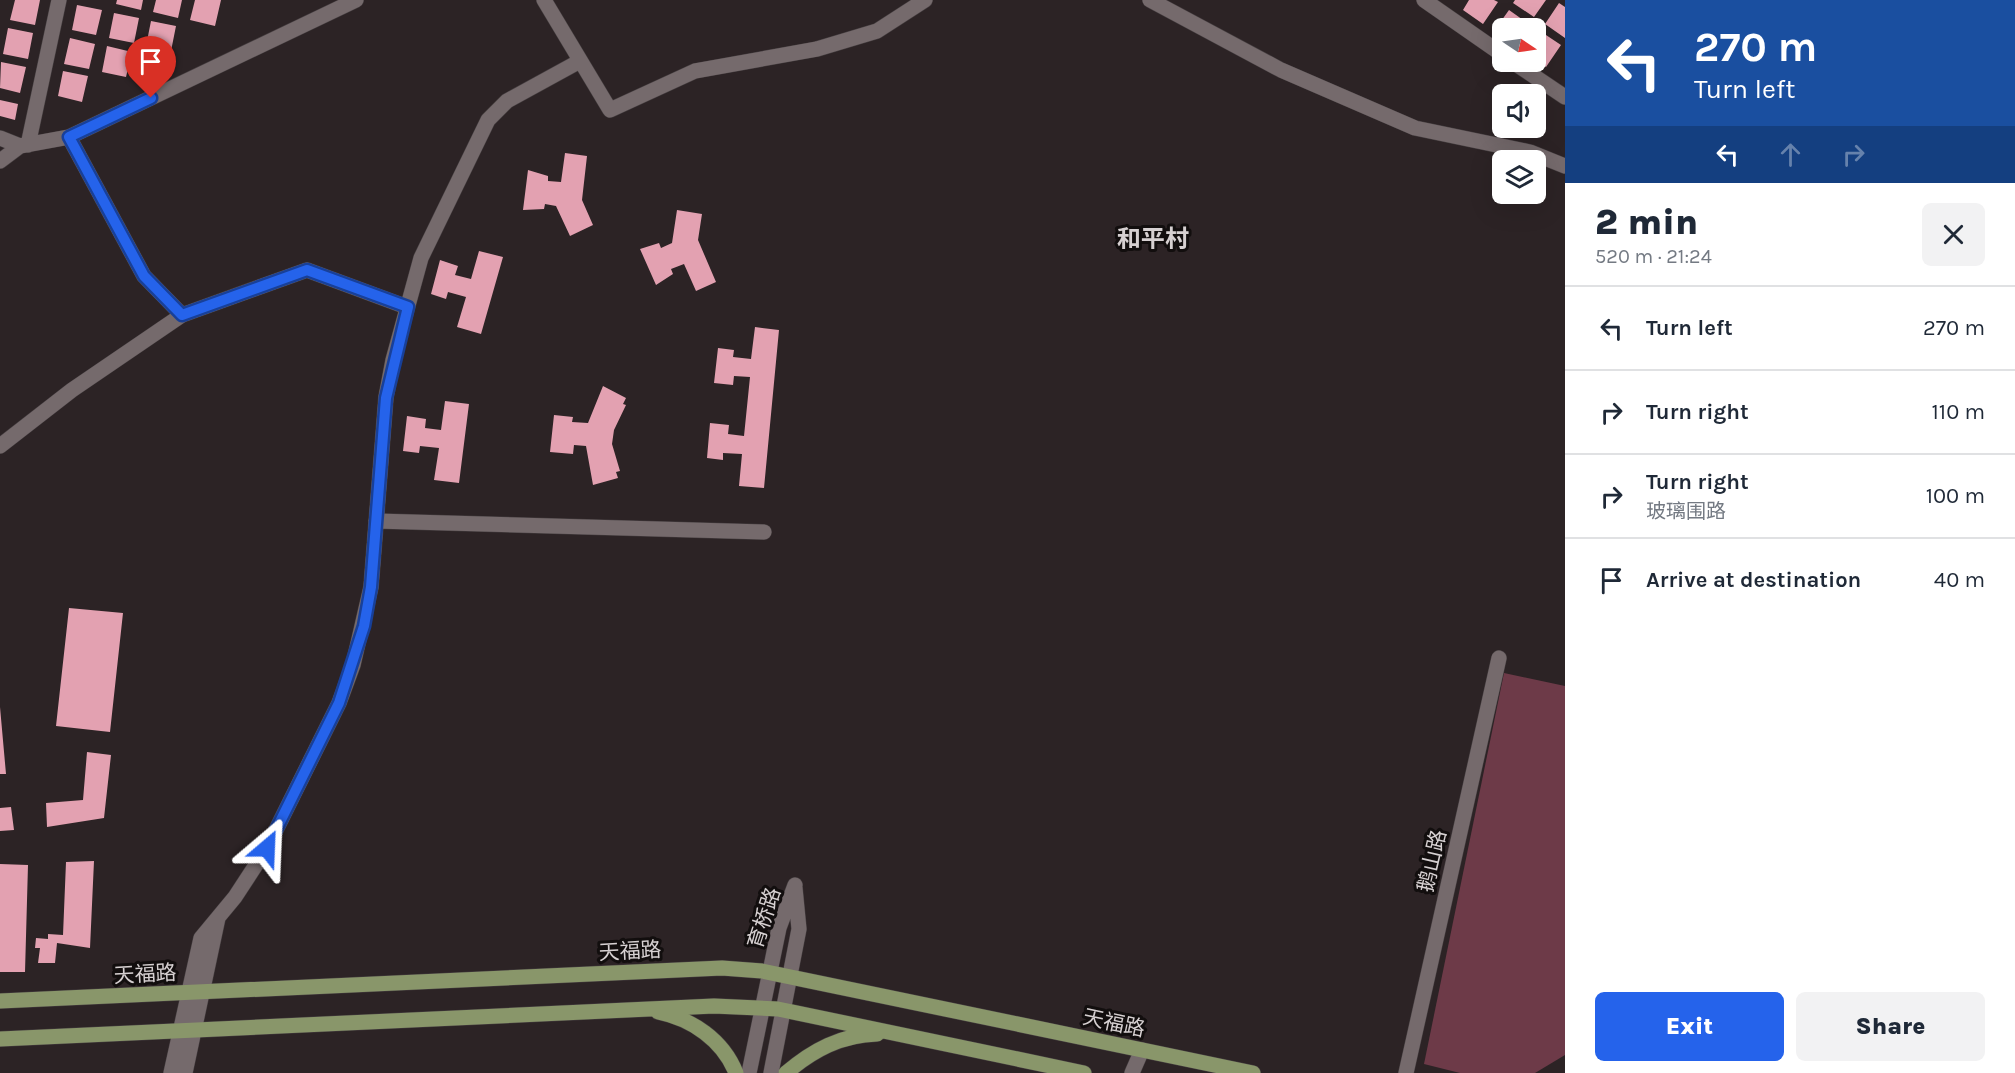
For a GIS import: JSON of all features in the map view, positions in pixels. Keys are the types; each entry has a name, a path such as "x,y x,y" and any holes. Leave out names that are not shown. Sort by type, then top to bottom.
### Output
{"main road":[{"name":"天福路","path":"0,1002 722,968 769,973 789,979 1253,1073"},
{"path":"0,1039 714,1006 783,1010 1084,1073"},
{"path":"640,1009 668,1014 708,1034 723,1048 736,1073"},
{"path":"786,1073 825,1045 851,1036 901,1034"}],"street":[{"path":"24,146 59,0"},
{"path":"0,161 24,146 69,137 356,0"},
{"path":"544,0 610,110 695,71 817,49 877,31 925,0"},
{"path":"1150,0 1281,70 1415,128 1530,152 1565,166"},
{"path":"1424,0 1492,47"},
{"path":"171,1073 187,1031 218,918 250,877 267,848 339,703 364,626 371,587 386,398 421,258 488,120 507,101 580,61"},
{"path":"1528,72 1565,97"},
{"path":"69,137 144,276 182,315"},
{"path":"0,138 24,146"},
{"path":"0,446 72,390 182,315 307,270 408,307"},
{"path":"376,521 764,532"},
{"name":"鹅山路","path":"1406,1073 1499,658"},
{"name":"育桥路","path":"749,1073 779,928 795,885 799,929 771,1073"},
{"path":"185,1073 187,1031"},
{"path":"1132,1073 1142,1050"},
{"path":"1142,1050 1142,1073"}],"shaded area":[{"path":"1504,673 1565,686 1565,1055 1535,1073 1460,1073 1424,1064"}],"building":[{"path":"15,0 40,0 35,25 10,20"},
{"path":"117,0 143,0 141,10 116,4"},
{"path":"156,0 182,0 178,18 153,12"},
{"path":"195,0 221,0 215,26 190,20"},
{"path":"1469,0 1498,2 1483,24 1463,10"},
{"path":"1515,0 1546,0 1534,17 1513,3"},
{"path":"1559,3 1565,7 1565,38 1546,25"},
{"path":"77,5 102,10 96,35 72,30"},
{"path":"1509,10 1520,18 1503,18"},
{"path":"114,13 139,18 134,43 109,38"},
{"path":"151,21 176,26 171,51 146,46"},
{"path":"8,28 33,33 28,59 3,54"},
{"path":"1546,35 1561,45 1546,67"},
{"path":"70,38 95,44 89,69 64,64"},
{"path":"107,46 132,52 126,77 102,72"},
{"path":"1,62 26,67 20,93 0,88"},
{"path":"63,71 88,76 82,102 58,96"},
{"path":"0,100 18,104 15,120 0,116"},
{"path":"565,153 587,156 582,200 593,225 570,236 556,206 545,204 544,209 523,210 528,170 548,176 548,181 561,182"},
{"path":"677,210 702,214 698,240 716,282 696,291 684,264 671,269 673,274 656,285 640,249 659,243 661,248 672,243"},
{"path":"479,251 503,257 481,334 457,327 466,297 448,292 446,299 431,294 440,260 458,266 455,275 471,279"},
{"path":"755,327 779,330 764,488 739,486 742,454 723,453 723,460 707,458 710,423 729,425 728,434 744,436 750,377 734,376 733,385 714,383 718,348 734,350 733,357 751,359"},
{"path":"603,386 626,398 623,404 626,405 614,430 612,444 620,471 616,472 618,478 593,485 586,446 574,445 573,454 550,452 554,415 573,417 572,422 588,423"},
{"path":"445,401 469,404 459,483 434,480 439,448 420,446 419,453 403,451 407,416 426,419 425,428 441,430"},
{"path":"69,608 123,613 110,732 56,726"},
{"path":"0,707 6,774 0,774"},
{"path":"87,752 111,755 104,818 47,827 46,803 83,800"},
{"path":"11,807 14,830 0,831 0,808"},
{"path":"94,861 90,948 57,943 55,963 38,963 40,948 35,948 36,938 48,939 48,934 63,935 66,862"},
{"path":"0,864 28,865 25,972 0,972"}],"district":[{"name":"和平村","path":"1153,239"}],"route":[{"path":"151,98 69,137 144,276 182,315 307,270 408,307 393,360 386,398 371,587 364,626 339,703 267,848"}]}
